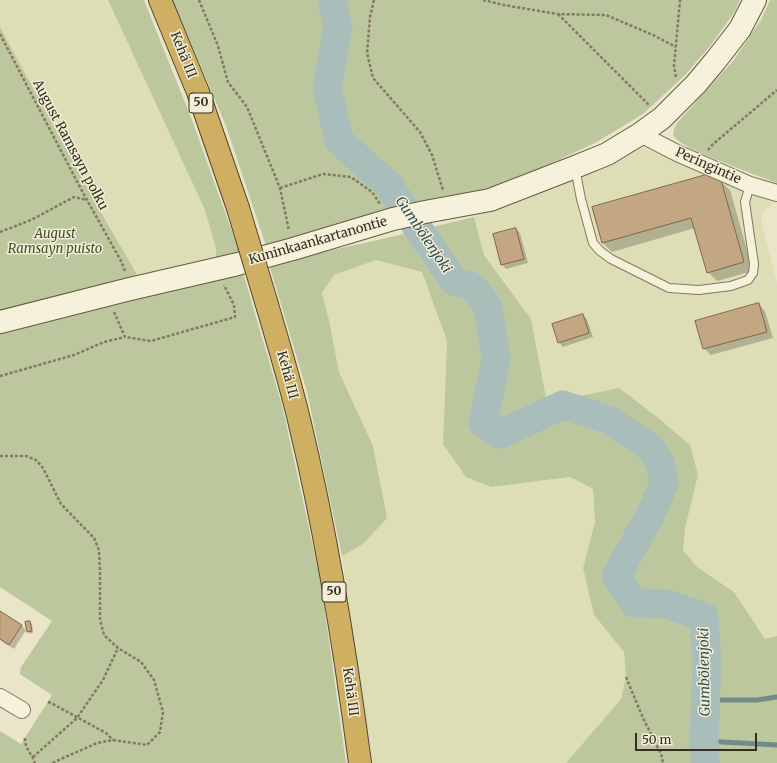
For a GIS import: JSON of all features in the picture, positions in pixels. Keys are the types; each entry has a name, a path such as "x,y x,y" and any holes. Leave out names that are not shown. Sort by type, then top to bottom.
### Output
{"highway":[{"name":"Kehä III","path":"160,0 198,92 238,208 300,423 328,556 360,763"}],"street":[{"name":"Kuninkaankartanontie","path":"0,322 293,249 391,220 490,200 607,154 640,134 662,118 680,100 716,60 740,30 755,0"},
{"name":"Peringintie","path":"640,134 750,185 777,193"},
{"path":"0,697 22,710"}],"lane":[{"path":"575,167 581,199 593,242 600,251 611,259 669,288 699,290 731,286 748,280 753,273 754,264 745,202 750,185"}],"path":[{"path":"199,0 218,46 228,82 247,107 280,188 293,249"},
{"path":"374,0 370,17 367,53 373,78 420,132 432,155 448,208"},
{"path":"483,0 557,14 606,15 653,35 676,47"},
{"path":"680,0 674,66 680,100"},
{"path":"557,14 662,118"},
{"name":"August Ramsayn polku","path":"0,34 87,200 122,261 130,289"},
{"path":"698,162 712,145 777,90"},
{"path":"280,188 323,174 351,177 372,192 391,220"},
{"path":"0,232 30,220 74,197 87,200"},
{"path":"0,376 74,355 104,342 125,337 151,341 235,317 234,305 216,269"},
{"path":"107,295 125,337"},
{"path":"0,456 26,456 36,460 43,468 61,504 94,538 99,550 100,619 104,635 118,648 141,662 154,680 163,712 160,732 147,745 113,740 97,743 52,763"},
{"path":"33,757 77,718 103,680 118,648"},
{"path":"626,677 643,718 661,754 663,763"},
{"path":"48,702 106,733 113,740"},
{"path":"25,738 25,743 35,763"}],"green space":[{"path":"0,0 108,0 205,210 216,249 216,260 139,278 95,202 0,27"},
{"path":"108,0 144,0 192,120 240,254 216,260 216,249 205,210"},
{"path":"172,0 740,0 735,11 711,45 685,75 643,114 595,143 543,167 476,193 267,249 226,126"},
{"path":"770,0 777,0 777,183 705,155 684,145 673,136 677,123 733,61 761,20"},
{"name":"August Ramsayn puisto","path":"0,27 95,202 139,278 0,311"},
{"path":"641,147 774,203 763,212 761,222 777,282 777,636 765,640 734,592 697,567 683,550 685,528 619,388 547,403 531,319 484,255 474,217"},
{"path":"474,217 484,255 531,319 547,403 619,388 690,445 698,475 685,528 683,550 697,567 734,592 765,639 777,636 777,763 566,763 621,699 626,677 624,652 594,615 583,568 595,522 593,489 570,477 491,487 466,477 443,444 447,341 422,272 376,260 334,275 322,293 339,372 373,446 387,518 362,545 342,556 307,392 269,264"},
{"path":"376,260 422,272 447,341 443,444 491,487 570,477 593,489 595,522 583,568 594,615 624,652 626,677 621,699 566,763 371,763 342,556 362,545 373,446 339,372 322,293 334,275"},
{"path":"243,273 282,405 321,583 346,763 0,763 0,731 21,744 52,695 20,674 21,667 52,621 0,587 0,333"}],"building":[{"path":"709,174 721,180 744,262 707,273 691,218 602,243 592,207"},
{"path":"516,228 524,259 501,265 493,234"},
{"path":"759,303 767,332 703,349 695,321"},
{"path":"583,314 589,333 558,343 552,324"},
{"path":"0,611 22,625 9,645 0,639"},
{"path":"30,621 32,631 27,632 25,622"}],"waterway":[{"name":"Gumbölenjoki","path":"332,0 338,28 327,87 339,141 389,185 454,281 473,287 488,307 496,360 483,423 500,434 563,405 609,420 651,448 660,463 664,483 651,514 616,576 634,603 666,604 704,617 707,665 704,741 705,763"},
{"path":"706,700 757,700 777,697"},
{"path":"704,741 777,745"}]}
